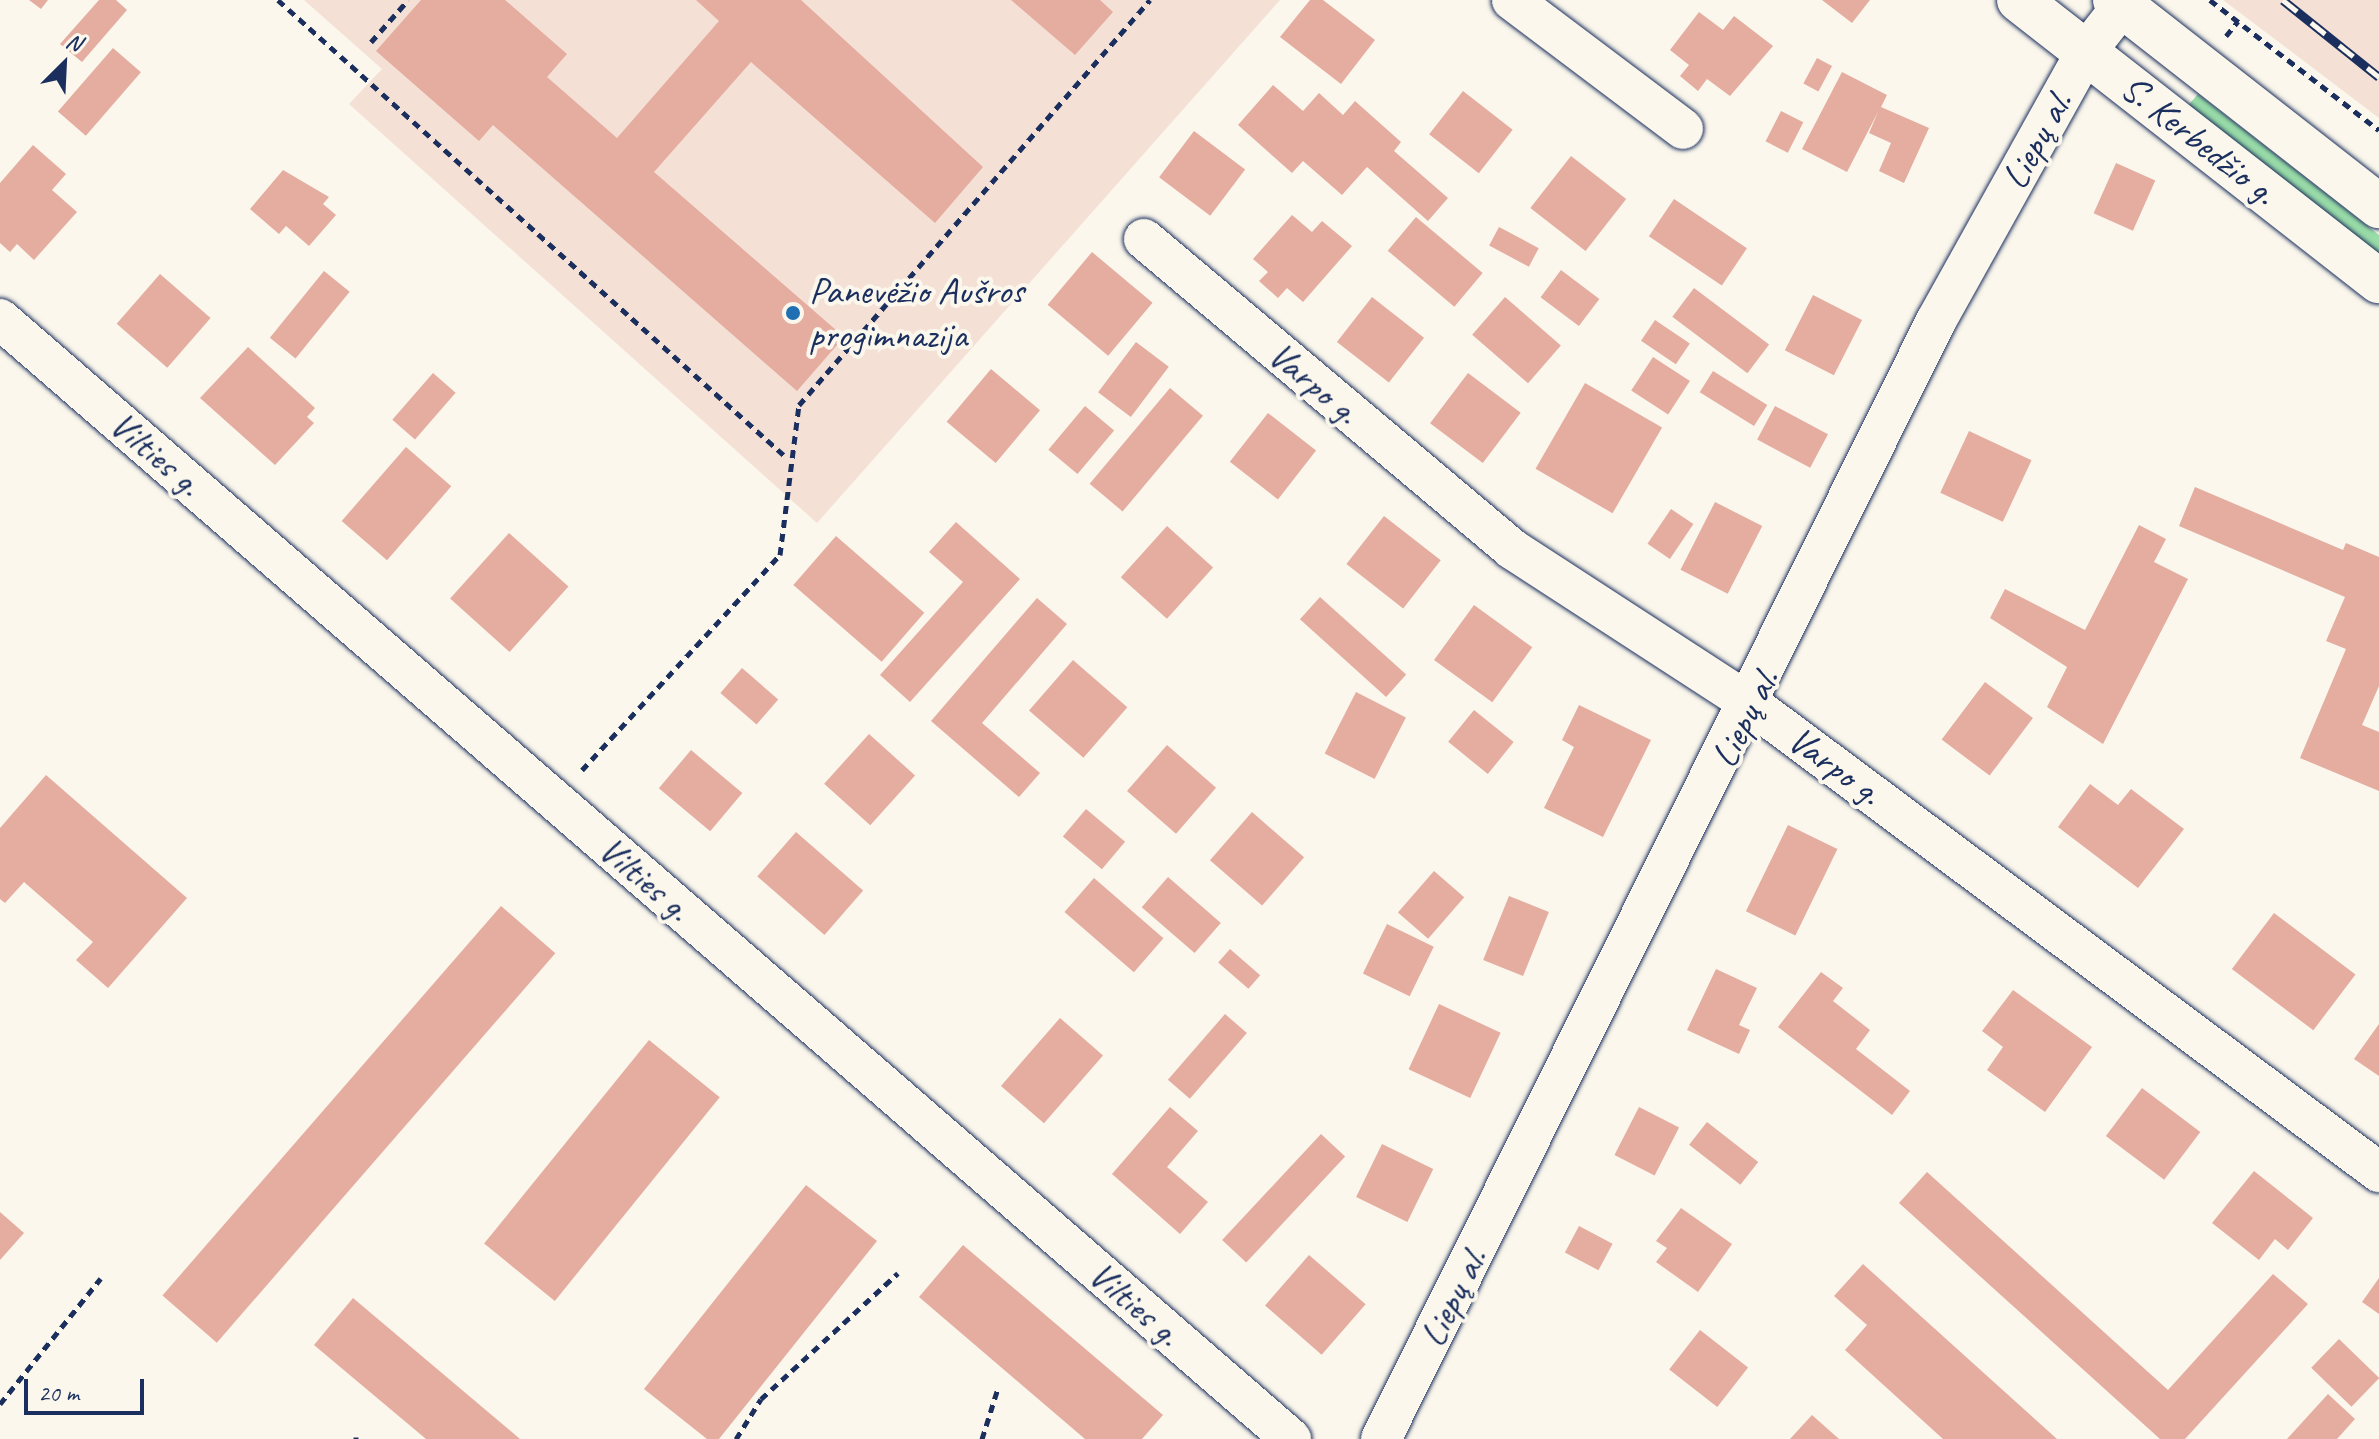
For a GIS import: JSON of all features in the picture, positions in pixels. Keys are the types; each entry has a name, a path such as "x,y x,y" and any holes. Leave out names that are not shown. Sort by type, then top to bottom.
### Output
{"main road":[{"name":"S. Kerbedžio g.","path":"2019,0 2379,281"},
{"name":"S. Kerbedžio g.","path":"2118,3 2379,206"}],"street":[{"path":"1512,0 1683,129"},
{"name":"Liepų al.","path":"1381,1439 1752,705 1936,321 2086,52 2118,3"},
{"name":"Varpo g.","path":"1144,239 1512,549 1752,705 2379,1172"},
{"name":"Vilties g.","path":"0,319 1291,1439"}],"path":[{"path":"278,0 787,458"},
{"path":"371,42 408,0"},
{"path":"555,800 780,555 787,458 799,405 1150,0"},
{"path":"2210,0 2379,130"},
{"path":"736,1439 761,1399 898,1273"},
{"path":"0,1404 101,1278"},
{"path":"982,1439 998,1388"}],"shaded area":[{"name":"Panevėžio Aušros progimnazija","path":"304,0 1280,0 817,523 349,104 382,69"},
{"path":"2223,0 2379,0 2379,118 2235,9"}],"green space":[{"path":"2198,94 2379,235 2379,258 2185,109"}],"building":[{"path":"29,0 48,0 41,9"},
{"path":"99,0 116,0 127,10 82,62 60,44"},
{"path":"421,0 505,0 567,54 547,77 617,138 719,21 696,0 801,0 983,167 935,223 751,62 654,172 844,337 797,391 493,125 479,141 376,51"},
{"path":"1011,0 1100,0 1113,12 1075,55"},
{"path":"1310,0 1323,0 1375,40 1341,84 1280,37"},
{"path":"1822,0 1870,0 1852,23"},
{"path":"1699,12 1723,30 1734,16 1773,46 1730,96 1707,79 1698,91 1680,76 1689,65 1670,50"},
{"path":"113,48 141,72 86,136 58,111"},
{"path":"1817,58 1832,66 1818,92 1803,84"},
{"path":"1842,72 1887,95 1881,107 1929,128 1904,183 1879,171 1891,143 1869,133 1878,112 1847,172 1802,149"},
{"path":"1273,85 1303,111 1319,93 1343,115 1355,101 1401,142 1394,151 1448,198 1428,221 1367,167 1342,195 1303,161 1292,173 1238,125"},
{"path":"1463,91 1513,130 1479,173 1429,134"},
{"path":"1781,111 1803,122 1788,153 1766,141"},
{"path":"1194,131 1245,170 1210,216 1159,177"},
{"path":"33,145 66,174 52,190 77,212 34,260 17,244 10,252 0,243 0,183"},
{"path":"1571,156 1626,199 1586,251 1530,208"},
{"path":"2116,163 2155,180 2133,231 2094,213"},
{"path":"283,170 329,197 323,204 336,215 309,246 286,226 279,234 250,209"},
{"path":"1674,199 1747,248 1722,286 1649,236"},
{"path":"1292,215 1312,232 1322,221 1352,246 1303,302 1287,288 1278,298 1259,281 1268,272 1253,259"},
{"path":"1416,217 1483,273 1454,307 1388,251"},
{"path":"1499,227 1539,248 1529,267 1489,246"},
{"path":"1092,252 1153,303 1108,356 1048,305"},
{"path":"1561,270 1599,299 1579,326 1541,297"},
{"path":"324,271 350,292 296,359 270,338"},
{"path":"160,274 211,318 167,368 117,324"},
{"path":"1694,288 1769,345 1747,373 1672,317"},
{"path":"1813,295 1862,320 1834,375 1785,350"},
{"path":"1372,297 1424,338 1389,383 1337,342"},
{"path":"1505,297 1561,346 1528,383 1472,335"},
{"path":"1655,320 1690,343 1676,364 1641,341"},
{"path":"1136,342 1169,367 1131,417 1098,392"},
{"path":"248,347 315,408 307,417 314,423 275,465 200,398"},
{"path":"1653,357 1690,381 1668,415 1631,391"},
{"path":"991,369 1040,410 996,463 947,422"},
{"path":"1713,371 1767,405 1754,426 1700,392"},
{"path":"433,373 456,393 415,439 392,420"},
{"path":"1468,373 1521,413 1483,463 1430,423"},
{"path":"1585,383 1662,428 1613,513 1536,469"},
{"path":"1170,388 1203,416 1123,511 1090,484"},
{"path":"1085,406 1114,430 1077,474 1048,450"},
{"path":"1775,406 1828,434 1810,468 1757,440"},
{"path":"1268,413 1316,451 1278,499 1230,462"},
{"path":"1969,431 2032,460 2003,522 1940,493"},
{"path":"406,447 451,486 387,560 342,521"},
{"path":"2195,487 2343,550 2346,543 2379,557 2379,686 2362,725 2379,732 2379,791 2300,758 2346,649 2326,641 2345,597 2179,526"},
{"path":"1715,502 1762,526 1728,594 1680,570"},
{"path":"1671,509 1693,524 1670,559 1648,544"},
{"path":"1384,516 1441,560 1403,608 1346,564"},
{"path":"956,522 1020,579 910,702 880,675 963,582 929,552"},
{"path":"2139,525 2166,539 2154,562 2188,579 2103,744 2047,707 2067,667 1990,618 2005,589 2085,630"},
{"path":"1167,526 1213,567 1167,619 1121,577"},
{"path":"509,533 568,587 510,652 450,598"},
{"path":"836,536 924,613 882,662 793,585"},
{"path":"1320,597 1406,675 1386,697 1300,619"},
{"path":"1037,598 1067,624 982,723 1040,773 1019,797 931,721"},
{"path":"1474,605 1532,647 1492,702 1434,660"},
{"path":"1073,660 1127,707 1083,758 1029,711"},
{"path":"742,668 778,699 757,724 720,693"},
{"path":"1985,682 2033,718 1990,776 1942,740"},
{"path":"1356,692 1406,717 1375,779 1325,753"},
{"path":"1579,705 1651,740 1603,837 1544,808 1574,747 1562,740"},
{"path":"1474,710 1514,742 1488,774 1448,742"},
{"path":"869,734 915,775 870,825 824,784"},
{"path":"1167,745 1216,788 1176,834 1127,791"},
{"path":"691,750 742,793 710,831 659,788"},
{"path":"46,775 187,898 108,988 76,960 93,942 24,882 5,903 0,899 0,828"},
{"path":"2090,784 2118,805 2131,789 2184,829 2138,888 2058,827"},
{"path":"1086,809 1125,842 1102,869 1063,837"},
{"path":"1252,812 1304,857 1262,906 1210,860"},
{"path":"1788,825 1837,849 1795,935 1746,911"},
{"path":"796,832 863,890 824,935 757,877"},
{"path":"1434,871 1464,897 1428,939 1398,913"},
{"path":"1168,877 1221,923 1195,953 1142,907"},
{"path":"1094,878 1163,938 1134,972 1064,912"},
{"path":"1509,896 1549,912 1523,976 1483,960"},
{"path":"501,906 555,953 217,1343 162,1295"},
{"path":"2274,913 2355,974 2313,1030 2232,969"},
{"path":"1387,924 1434,947 1410,996 1363,973"},
{"path":"1230,949 1260,975 1248,989 1218,963"},
{"path":"1716,969 1757,988 1739,1025 1750,1030 1739,1054 1687,1030"},
{"path":"1821,972 1843,988 1833,1001 1870,1030 1856,1049 1910,1091 1892,1115 1778,1027"},
{"path":"2013,990 2092,1047 2045,1112 1987,1070 2003,1047 1982,1031"},
{"path":"1439,1004 1501,1033 1470,1098 1409,1069"},
{"path":"1225,1014 1247,1033 1190,1099 1168,1080"},
{"path":"1060,1018 1103,1055 1044,1123 1001,1086"},
{"path":"2379,1024 2379,1076 2354,1059"},
{"path":"649,1040 720,1097 555,1301 484,1244"},
{"path":"2142,1088 2200,1132 2164,1180 2106,1136"},
{"path":"1170,1107 1198,1131 1167,1167 1208,1202 1180,1234 1112,1174"},
{"path":"1639,1107 1679,1127 1655,1176 1614,1155"},
{"path":"1707,1122 1758,1162 1740,1185 1689,1145"},
{"path":"1321,1134 1345,1157 1246,1263 1222,1240"},
{"path":"1382,1144 1433,1169 1407,1222 1356,1197"},
{"path":"2254,1171 2313,1218 2288,1250 2275,1239 2259,1260 2212,1223"},
{"path":"1927,1172 2168,1390 2273,1274 2308,1304 2185,1439 2160,1439 1899,1203"},
{"path":"806,1185 877,1241 719,1439 707,1439 644,1389"},
{"path":"1681,1208 1732,1244 1698,1292 1656,1262 1667,1248 1656,1241"},
{"path":"0,1212 24,1233 0,1260"},
{"path":"1579,1226 1613,1244 1598,1270 1565,1252"},
{"path":"963,1245 1163,1415 1142,1439 1085,1439 919,1297"},
{"path":"1309,1255 1366,1304 1322,1355 1265,1306"},
{"path":"1863,1264 2057,1439 1943,1439 1845,1350 1867,1325 1834,1296"},
{"path":"2379,1278 2379,1314 2362,1302"},
{"path":"353,1298 520,1439 426,1439 314,1345"},
{"path":"1700,1330 1748,1368 1717,1407 1669,1369"},
{"path":"2339,1339 2379,1378 2351,1407 2311,1368"},
{"path":"2328,1394 2355,1419 2337,1439 2287,1439"},
{"path":"1812,1415 1839,1439 1790,1439"}],"railway":[{"path":"2283,0 2379,77"}],"place":[{"name":"Panevėžio Aušros progimnazija","path":"793,313"}]}
